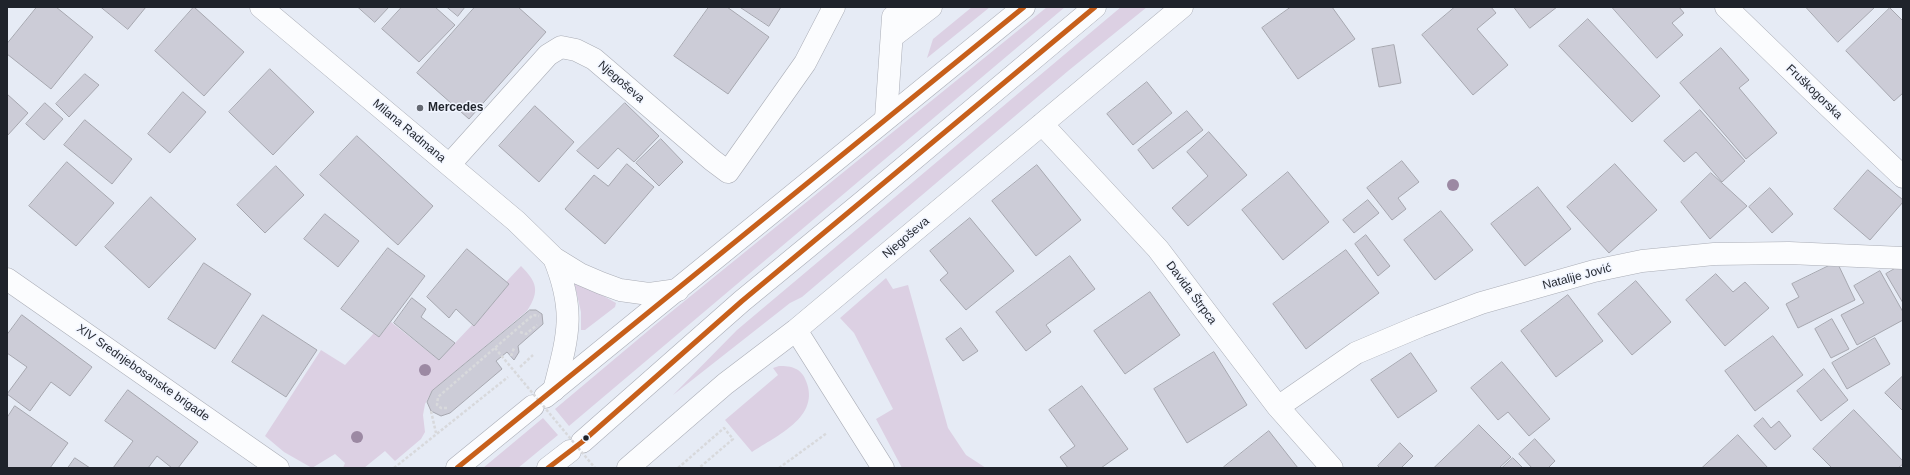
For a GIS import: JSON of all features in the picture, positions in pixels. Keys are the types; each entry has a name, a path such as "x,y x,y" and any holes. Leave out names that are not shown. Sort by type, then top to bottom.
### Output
{"street":[{"name":"Milana Radmana","path":"261,7 450,164 516,221 554,258 580,274 620,290 649,294 678,290"},
{"name":"Njegoševa","path":"450,164 462,148 548,55 561,47 576,50 594,59 728,172 805,63 834,7"},
{"path":"886,118 896,17 931,7"},
{"path":"457,468 678,290 886,118 1024,7"},
{"path":"548,468 576,446 742,300 865,200 1095,7"},
{"name":"Njegoševa","path":"628,468 726,384 796,330 1096,77 1182,7"},
{"name":"Fruškogorska","path":"1726,7 1903,176"},
{"name":"Davida Štrpca","path":"1042,124 1158,249 1278,407 1332,468"},
{"name":"Natalije Jović","path":"1278,407 1356,353 1420,326 1481,303 1594,271 1642,260 1714,254 1789,253 1903,258"},
{"name":"Milana Radmana","path":"544,398 567,336 568,309 565,289 554,258"},
{"name":"XIV Srednjebosanske brigade","path":"7,278 278,468"},
{"path":"796,330 883,468"}],"path":[{"path":"447,408 441,408 437,405 438,398 533,315"},
{"path":"520,332 526,334 540,323"},
{"path":"495,348 595,468"},
{"path":"511,356 514,348"},
{"path":"394,468 508,377"},
{"path":"431,411 436,433"},
{"path":"779,468 826,433 837,435 855,422"},
{"path":"678,468 724,428 733,439 699,468"}],"shaded area":[{"path":"972,7 990,7 927,58 933,39"},
{"path":"1047,7 1065,7 569,426 555,409 655,325"},
{"path":"1121,7 1147,7 1068,71 802,297 790,303 673,395 737,330"},
{"path":"521,266 531,277 535,287 534,298 527,311 432,391 425,404 423,415 425,432 421,439 395,461 385,451 364,468 343,468 345,463 335,454 312,468 284,452 265,436 321,350 345,365 374,333 379,337 391,322 439,360 472,325 474,326 509,284 506,282"},
{"path":"886,278 893,289 908,285 948,428 966,455 986,468 902,468 876,419 893,409 854,333 840,318"},
{"path":"574,282 582,284 616,303 615,307 585,330 581,330 581,312"},
{"path":"779,366 792,367 802,373 806,381 809,394 807,405 802,415 794,424 752,452 725,420 778,375 773,368"},
{"path":"543,418 558,435 518,468 483,468"}],"building":[{"path":"37,7 56,7 93,37 51,89 7,54 7,44"},
{"path":"101,7 146,7 128,29"},
{"path":"194,7 244,52 204,96 155,51"},
{"path":"358,7 389,7 375,22"},
{"path":"402,7 435,7 455,25 419,62 382,29"},
{"path":"447,7 465,7 458,16"},
{"path":"475,7 518,7 546,32 469,119 417,73"},
{"path":"709,7 727,7 769,37 728,94 674,56"},
{"path":"740,7 781,7 769,26"},
{"path":"1291,7 1332,7 1355,39 1298,79 1262,28"},
{"path":"1455,7 1491,7 1496,13 1477,29 1508,65 1473,95 1422,35"},
{"path":"1514,7 1557,7 1530,28"},
{"path":"1612,7 1679,7 1684,13 1672,23 1683,35 1657,58"},
{"path":"1806,7 1875,7 1838,42"},
{"path":"1890,8 1903,21 1903,93 1894,101 1846,51"},
{"path":"1588,19 1660,96 1632,122 1559,46"},
{"path":"1394,45 1401,83 1379,87 1372,49"},
{"path":"1721,48 1749,80 1739,88 1777,133 1746,159 1680,83"},
{"path":"270,69 314,112 273,155 229,112"},
{"path":"85,74 99,85 69,117 56,104"},
{"path":"1147,82 1172,113 1133,145 1107,114"},
{"path":"183,92 206,112 170,153 148,134"},
{"path":"7,94 28,113 7,136"},
{"path":"45,103 63,119 44,140 26,124"},
{"path":"625,103 659,136 634,162 618,148 598,169 577,151"},
{"path":"535,106 574,142 539,182 499,146"},
{"path":"1700,110 1745,161 1722,182 1696,152 1684,162 1664,141"},
{"path":"1187,111 1203,130 1153,169 1138,150"},
{"path":"85,120 132,159 112,184 64,145"},
{"path":"1209,132 1247,175 1188,226 1172,208 1208,176 1187,152"},
{"path":"357,136 433,206 398,245 320,175"},
{"path":"661,139 683,162 659,186 636,163"},
{"path":"1402,161 1419,182 1398,198 1406,209 1392,220 1367,188"},
{"path":"67,162 114,203 76,246 29,206"},
{"path":"627,164 654,187 605,244 565,209 594,175 608,186"},
{"path":"1615,164 1657,210 1609,253 1567,207"},
{"path":"1037,165 1081,220 1036,256 992,201"},
{"path":"276,166 304,195 265,233 237,205"},
{"path":"1868,170 1903,200 1903,202 1870,240 1834,209"},
{"path":"1288,172 1329,222 1283,260 1242,210"},
{"path":"1711,173 1747,206 1710,239 1681,202"},
{"path":"1538,187 1571,229 1525,266 1491,224"},
{"path":"1770,188 1793,214 1772,233 1749,207"},
{"path":"151,197 196,239 149,288 105,247"},
{"path":"1368,200 1379,213 1354,233 1343,220"},
{"path":"1441,211 1473,250 1435,280 1404,240"},
{"path":"325,214 359,241 338,267 304,239"},
{"path":"970,218 1014,271 966,310 940,280 948,273 930,251"},
{"path":"1366,235 1390,266 1378,276 1355,244"},
{"path":"388,248 425,276 379,337 341,309"},
{"path":"467,249 509,284 474,326 456,309 449,318 427,297"},
{"path":"1346,250 1379,293 1306,349 1273,304"},
{"path":"1070,256 1095,289 1046,325 1051,332 1026,351 996,312"},
{"path":"1837,262 1855,300 1798,328 1786,304 1799,297 1792,284"},
{"path":"204,263 251,294 215,349 168,319"},
{"path":"1903,264 1903,303 1886,274"},
{"path":"1880,271 1903,312 1903,320 1857,345 1841,315 1864,303 1854,286"},
{"path":"1716,274 1733,292 1745,282 1769,308 1725,346 1686,300"},
{"path":"1636,281 1671,322 1632,355 1598,314"},
{"path":"1150,292 1180,335 1125,374 1094,331"},
{"path":"1568,295 1603,341 1556,377 1521,331"},
{"path":"412,298 426,309 421,317 455,343 439,360 394,323"},
{"path":"530,310 536,310 542,314 543,324 518,346 519,352 514,360 507,352 496,361 502,369 450,413 441,416 431,411 427,402 432,391"},
{"path":"22,315 92,367 70,396 51,382 30,411 7,394 27,367 7,353 7,335"},
{"path":"263,315 317,350 286,397 232,362"},
{"path":"1832,319 1849,349 1831,358 1815,329"},
{"path":"961,328 978,351 963,361 946,339"},
{"path":"1773,336 1803,375 1755,411 1725,371"},
{"path":"1875,338 1890,364 1847,389 1832,363"},
{"path":"1214,352 1247,405 1187,443 1154,389"},
{"path":"1411,353 1437,391 1398,418 1371,380"},
{"path":"1502,362 1550,419 1529,436 1508,412 1498,420 1471,388"},
{"path":"1824,369 1848,400 1821,421 1797,391"},
{"path":"1903,376 1903,411 1885,393"},
{"path":"1082,386 1128,449 1101,468 1068,468 1060,457 1075,446 1049,410"},
{"path":"128,390 198,442 178,468 172,468 157,456 148,468 113,468 133,441 105,421"},
{"path":"15,406 68,443 50,468 7,468 7,418"},
{"path":"1854,410 1903,461 1903,464 1898,468 1832,468 1813,449"},
{"path":"1763,418 1771,428 1779,421 1791,436 1775,450 1754,426"},
{"path":"1479,425 1511,457 1499,468 1434,468"},
{"path":"1269,431 1298,468 1224,467"},
{"path":"1738,435 1768,468 1702,468"},
{"path":"1535,439 1555,461 1548,468 1532,468 1519,454"},
{"path":"1400,443 1413,456 1401,468 1380,468 1378,466"},
{"path":"75,458 90,468 68,468"},
{"path":"1513,458 1523,468 1502,468"}],"transit line":[{"path":"457,468 1024,7"},
{"path":"548,468 582,442 742,301 1095,7"}],"place":[{"name":"Mercedes","path":"420,108"}]}
